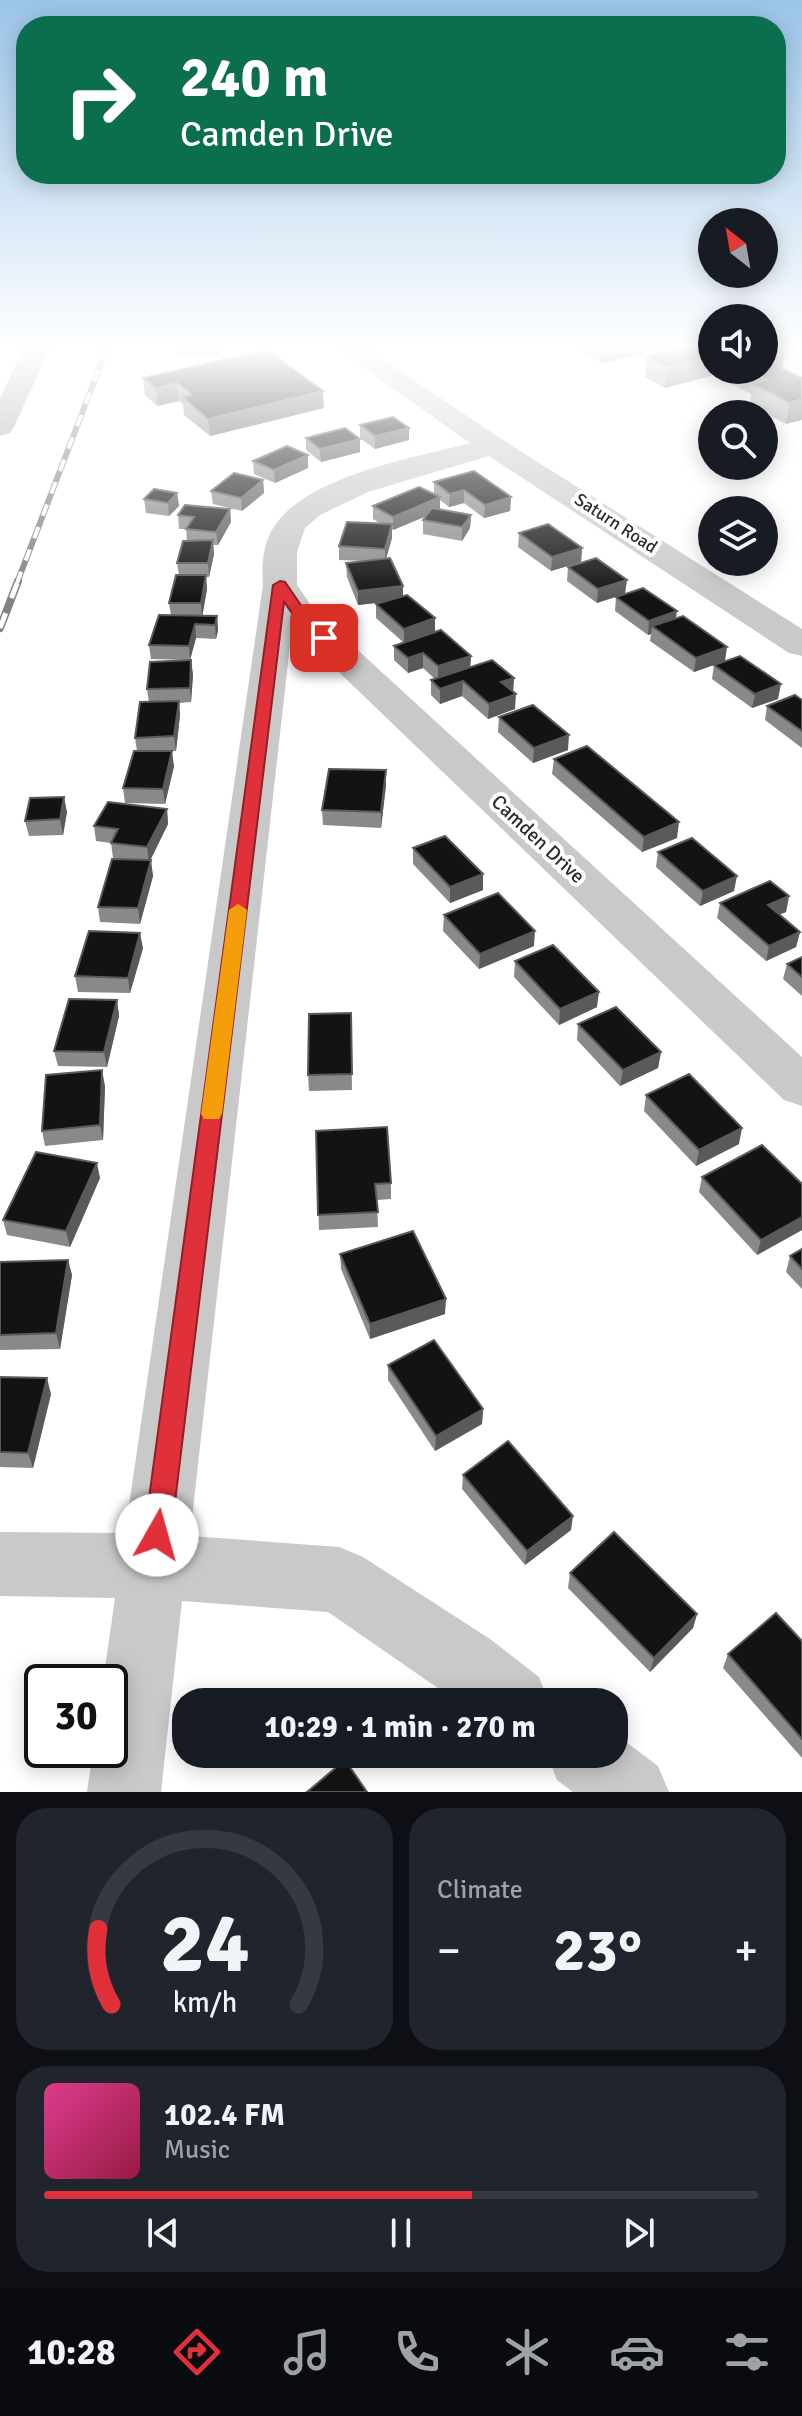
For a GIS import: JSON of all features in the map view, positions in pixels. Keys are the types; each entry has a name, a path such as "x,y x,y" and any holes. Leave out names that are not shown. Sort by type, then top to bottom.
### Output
{"street":[{"name":"Saturn Road","path":"472,432 802,645"},
{"path":"124,1792 280,585 277,552 294,521 320,500 493,446"},
{"name":"Camden Drive","path":"280,585 302,617 802,1087"},
{"path":"0,1564 153,1566 339,1580 496,1688"},
{"path":"601,1768 632,1792"}],"building":[{"path":"331,432 350,432 360,439 320,449 306,438"},
{"path":"369,432 394,432 375,436"},
{"path":"287,446 308,455 274,470 253,461"},
{"path":"474,471 511,497 485,505 464,490 450,494 434,482"},
{"path":"234,473 263,480 241,498 211,491"},
{"path":"419,487 440,497 393,517 373,506"},
{"path":"154,489 177,493 168,503 144,499"},
{"path":"185,505 230,509 216,532 186,529 194,517 178,515"},
{"path":"432,508 471,515 462,527 423,520"},
{"path":"347,522 392,524 385,549 339,546"},
{"path":"548,524 582,548 552,557 519,533"},
{"path":"213,540 208,563 177,563 183,541"},
{"path":"390,558 403,586 358,591 346,563"},
{"path":"596,558 627,580 598,589 568,567"},
{"path":"176,575 206,575 201,603 169,603"},
{"path":"643,588 677,611 649,621 616,597"},
{"path":"407,595 435,618 404,629 376,604"},
{"path":"159,615 217,616 215,625 195,624 189,646 149,645"},
{"path":"683,616 727,647 696,658 652,626"},
{"path":"441,630 471,656 438,666 423,653 408,658 394,646"},
{"path":"740,656 781,684 755,694 714,665"},
{"path":"191,660 190,688 147,689 150,662"},
{"path":"492,660 514,678 501,682 516,694 489,704 463,681 440,689 431,680"},
{"path":"795,695 802,700 802,731 767,706"},
{"path":"179,701 174,736 135,738 140,702"},
{"path":"533,705 569,735 534,748 499,717"},
{"path":"587,746 679,822 644,837 554,759"},
{"path":"134,751 172,751 163,789 123,788"},
{"path":"329,769 386,770 381,812 322,810"},
{"path":"64,797 60,819 25,821 30,798"},
{"path":"108,802 167,809 147,847 111,843 118,829 94,826"},
{"path":"445,836 483,874 450,887 413,848"},
{"path":"692,838 737,876 703,891 658,852"},
{"path":"112,859 151,860 138,908 98,907"},
{"path":"770,881 789,896 768,905 800,932 769,946 720,903"},
{"path":"498,893 535,931 480,954 444,915"},
{"path":"89,931 140,933 128,978 75,976"},
{"path":"553,945 599,992 560,1009 515,961"},
{"path":"802,957 802,977 787,964"},
{"path":"69,999 117,1000 104,1052 54,1051"},
{"path":"616,1007 661,1052 623,1070 578,1024"},
{"path":"351,1013 352,1074 308,1075 309,1014"},
{"path":"102,1070 100,1125 42,1131 46,1075"},
{"path":"689,1074 742,1128 699,1150 646,1095"},
{"path":"387,1127 391,1183 375,1184 378,1212 318,1215 316,1131"},
{"path":"762,1145 802,1184 802,1217 761,1240 702,1177"},
{"path":"36,1152 97,1163 66,1231 3,1220"},
{"path":"413,1231 446,1299 370,1324 340,1254"},
{"path":"802,1249 802,1269 790,1256"},
{"path":"68,1260 56,1333 0,1335 0,1262"},
{"path":"434,1340 483,1409 436,1436 388,1365"},
{"path":"0,1377 47,1378 28,1453 0,1452"},
{"path":"508,1441 573,1516 527,1551 463,1475"},
{"path":"614,1532 697,1614 654,1658 570,1573"},
{"path":"776,1613 802,1641 802,1739 728,1654"},
{"path":"336,1768 350,1768 367,1792 307,1792"}],"railway":[{"path":"17,583 75,432"},
{"path":"0,628 18,581"}],"slow traffic":[{"path":"212,1114 238,910"}],"route":[{"path":"157,1535 280,585 302,617 324,638"}]}
